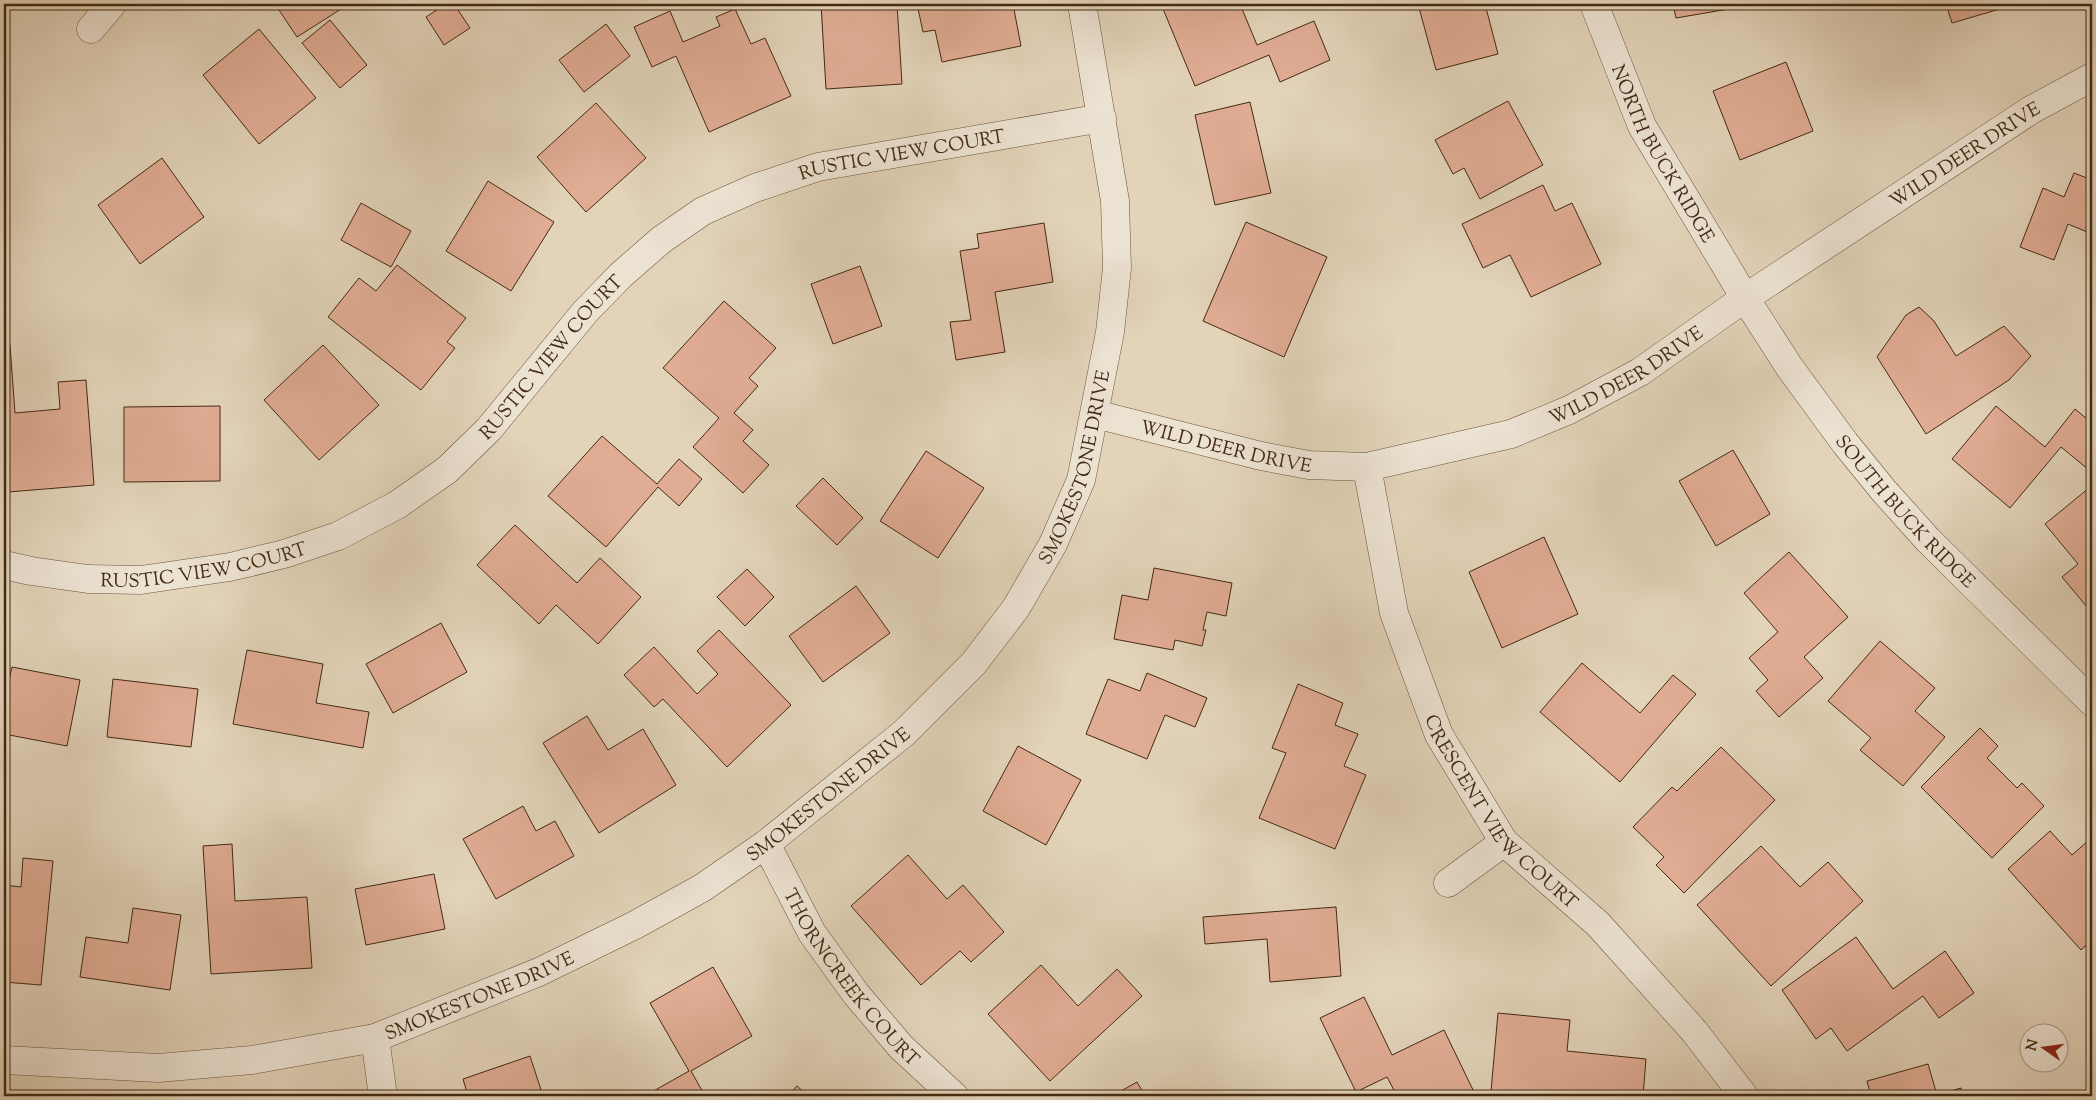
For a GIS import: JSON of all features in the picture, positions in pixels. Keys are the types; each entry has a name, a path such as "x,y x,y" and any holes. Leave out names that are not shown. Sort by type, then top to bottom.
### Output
{"street":[{"path":"91,29 112,4"},
{"name":"SMOKESTONE DRIVE","path":"4,1060 158,1068 252,1060 375,1038 539,972 635,925 702,888 766,844 904,733 974,663 1016,608 1053,544 1081,480 1110,332 1117,268 1115,202 1082,4"},
{"name":"NORTH BUCK RIDGE","path":"1594,4 1642,126 1745,298"},
{"name":"WILD DEER DRIVE","path":"1095,414 1308,466 1367,467 1512,434 1569,410 1640,372 1745,298 2031,110 2092,77"},
{"name":"RUSTIC VIEW COURT","path":"4,565 88,579 141,580 230,567 284,554 338,536 397,506 447,470 489,430 585,312 621,275 662,240 703,211 755,188 818,167 1102,118"},
{"name":"SOUTH BUCK RIDGE","path":"1745,298 1790,368 1884,492 1928,540 2092,702"},
{"name":"CRESCENT VIEW COURT","path":"1367,467 1394,613 1439,735 1504,842 1598,924 1694,1032 1744,1096"},
{"path":"1448,883 1504,842"},
{"name":"THORNCREEK COURT","path":"766,844 812,933 856,994 901,1046 954,1096"},
{"path":"375,1038 383,1096"}],"building":[{"path":"275,4 349,4 297,37"},
{"path":"446,4 454,4 470,28 444,45 426,17"},
{"path":"821,4 897,4 902,84 826,89"},
{"path":"917,4 1013,4 1021,46 942,62 935,30 923,32"},
{"path":"1161,4 1240,4 1257,45 1314,21 1330,60 1280,82 1269,55 1195,86"},
{"path":"1418,4 1485,4 1498,54 1436,70"},
{"path":"1673,4 1758,4 1676,18"},
{"path":"1946,4 2017,4 1952,23"},
{"path":"735,9 751,44 765,38 791,96 709,132 676,56 652,67 634,27 670,11 683,42 720,26 716,17"},
{"path":"330,20 367,65 340,88 302,43"},
{"path":"606,24 630,56 584,92 559,60"},
{"path":"259,29 316,98 259,144 203,75"},
{"path":"1786,62 1813,131 1740,160 1713,91"},
{"path":"1508,101 1543,165 1480,199 1464,168 1453,174 1435,140"},
{"path":"1250,102 1271,193 1215,205 1195,115"},
{"path":"596,103 646,158 586,212 537,157"},
{"path":"162,158 204,217 140,264 98,205"},
{"path":"2074,173 2092,180 2092,234 2068,224 2054,260 2020,247 2043,188 2064,197"},
{"path":"488,181 554,222 511,291 446,251"},
{"path":"1543,185 1555,211 1572,203 1601,264 1531,297 1510,255 1483,268 1462,224"},
{"path":"361,203 411,231 391,267 341,240"},
{"path":"1246,222 1327,257 1284,357 1203,321"},
{"path":"1044,223 1053,282 995,292 1005,352 956,360 950,322 971,320 960,251 979,248 977,234"},
{"path":"397,265 466,318 447,342 455,348 421,390 328,317 359,278 376,291"},
{"path":"860,266 882,326 833,344 811,284"},
{"path":"724,301 776,348 749,378 758,386 734,413 753,430 743,441 769,465 743,493 693,447 719,418 663,368"},
{"path":"1919,307 1934,321 1956,356 2004,326 2031,356 2009,380 1926,434 1877,357 1906,315"},
{"path":"10,345 15,413 60,409 58,382 86,380 94,485 8,492 4,432 4,346"},
{"path":"323,345 379,405 319,460 264,400"},
{"path":"220,406 220,481 124,482 124,407"},
{"path":"1996,406 2045,447 2075,409 2092,423 2092,466 2089,470 2061,447 2010,508 1952,459"},
{"path":"602,436 657,484 679,459 702,479 679,506 658,487 606,547 548,496"},
{"path":"1733,450 1770,514 1716,546 1679,481"},
{"path":"926,451 984,488 938,558 880,521"},
{"path":"823,478 863,518 837,545 796,506"},
{"path":"2089,488 2092,492 2092,613 2062,577 2078,564 2045,524"},
{"path":"515,525 577,583 600,558 641,597 598,644 556,605 539,624 477,565"},
{"path":"1544,537 1578,614 1502,648 1469,572"},
{"path":"1789,552 1848,617 1804,657 1823,678 1779,717 1756,691 1768,680 1749,658 1778,632 1744,593"},
{"path":"1154,568 1232,583 1226,616 1207,612 1203,630 1206,630 1202,646 1175,640 1173,650 1114,639 1122,595 1148,600"},
{"path":"747,569 774,597 745,626 717,597"},
{"path":"856,586 890,633 823,682 789,636"},
{"path":"441,623 467,672 393,713 366,664"},
{"path":"719,630 791,705 727,767 663,699 654,707 624,675 654,647 697,694 718,674 697,651"},
{"path":"1880,641 1935,688 1915,711 1945,737 1903,786 1860,750 1871,738 1828,701"},
{"path":"247,650 323,664 316,703 369,712 363,748 233,724"},
{"path":"1582,663 1640,713 1673,675 1696,694 1620,782 1540,712"},
{"path":"12,667 80,680 67,746 4,734 4,700"},
{"path":"1147,673 1207,698 1195,727 1165,715 1147,759 1086,734 1108,679 1140,691"},
{"path":"113,679 198,689 191,747 107,737"},
{"path":"1298,684 1343,703 1335,725 1358,734 1344,766 1366,775 1335,849 1259,818 1286,753 1272,748"},
{"path":"587,716 608,750 643,729 676,785 599,833 543,743"},
{"path":"1980,728 1998,746 1987,758 2017,788 2022,783 2044,806 1992,858 1921,787"},
{"path":"1018,746 1081,780 1046,845 983,811"},
{"path":"1721,747 1775,800 1684,893 1656,865 1664,857 1633,827 1672,787 1677,791"},
{"path":"523,806 536,831 555,821 574,856 496,899 463,839"},
{"path":"2050,831 2072,855 2089,840 2092,844 2092,940 2081,950 2008,869"},
{"path":"232,844 235,901 307,897 312,968 211,974 203,846"},
{"path":"1761,846 1800,887 1828,862 1863,901 1771,986 1697,905"},
{"path":"908,855 947,899 963,885 1004,932 971,962 960,951 921,985 851,906"},
{"path":"23,858 53,861 41,985 4,982 4,885 21,887"},
{"path":"434,874 445,929 366,945 355,889"},
{"path":"1336,907 1341,976 1270,982 1267,939 1205,944 1203,917"},
{"path":"133,908 181,915 170,990 80,977 86,937 128,943"},
{"path":"1856,937 1893,989 1945,951 1974,993 1939,1018 1923,996 1847,1051 1831,1028 1816,1039 1782,990"},
{"path":"1041,965 1078,1006 1117,969 1142,996 1050,1081 988,1014"},
{"path":"713,967 752,1036 691,1071 705,1096 652,1096 650,1093 689,1071 650,1003"},
{"path":"1364,997 1392,1055 1444,1030 1476,1096 1397,1096 1387,1077 1356,1092 1320,1018"},
{"path":"1498,1013 1570,1020 1567,1051 1646,1059 1643,1096 1541,1096 1491,1091"},
{"path":"530,1056 543,1096 468,1096 463,1079"},
{"path":"1928,1064 1937,1095 1961,1088 1963,1096 1871,1096 1867,1081"},
{"path":"1137,1082 1145,1096 1112,1096"},
{"path":"797,1086 808,1096 787,1096"}]}
